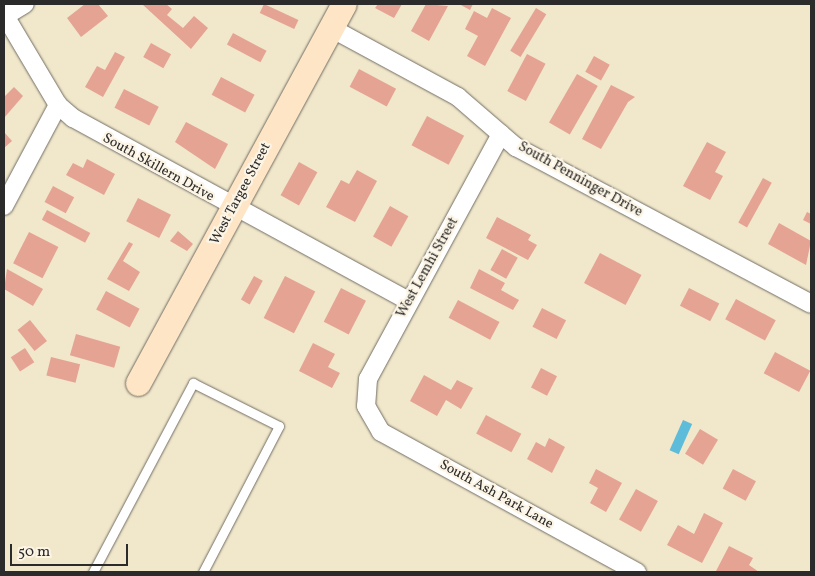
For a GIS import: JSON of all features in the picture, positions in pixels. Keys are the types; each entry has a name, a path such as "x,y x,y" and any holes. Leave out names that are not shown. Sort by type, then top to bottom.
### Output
{"street":[{"path":"4,15 25,4"},
{"name":"West Targee Street","path":"138,383 344,4"},
{"name":"South Skillern Drive","path":"4,15 58,105 98,135 233,209 409,301"},
{"name":"South Penninger Drive","path":"330,28 458,97 516,147 811,304"},
{"path":"4,206 58,105"},
{"name":"West Lemhi Street","path":"366,406 368,379 501,134"},
{"name":"South Ash Park Lane","path":"366,406 381,432 637,572"}],"lane":[{"path":"93,572 193,383 279,426 203,572"}],"water":[{"path":"683,420 692,424 679,454 670,450"}],"building":[{"path":"85,4 98,4 108,16 81,37 67,18"},
{"path":"142,4 166,4 172,9 167,15 183,28 194,16 208,28 191,49"},
{"path":"264,4 298,20 294,29 260,13"},
{"path":"378,4 402,4 394,18 375,8"},
{"path":"426,4 448,6 429,41 411,31"},
{"path":"459,4 473,4 470,10"},
{"path":"492,8 511,18 485,66 467,56 478,36 465,29 474,11 487,18"},
{"path":"536,8 546,14 521,57 510,51"},
{"path":"233,33 267,51 260,62 227,44"},
{"path":"151,43 171,54 163,68 143,57"},
{"path":"115,52 125,57 103,97 85,87 97,66 105,70"},
{"path":"527,54 546,64 526,101 507,91"},
{"path":"594,56 610,65 601,80 585,72"},
{"path":"359,69 396,89 387,106 350,87"},
{"path":"577,74 598,86 570,134 549,122"},
{"path":"221,77 255,95 245,112 212,95"},
{"path":"611,85 635,97 628,102 601,149 582,139"},
{"path":"14,87 23,96 4,118 4,97"},
{"path":"124,89 159,107 149,125 114,108"},
{"path":"427,116 464,136 449,165 412,145"},
{"path":"186,122 228,144 215,169 175,142"},
{"path":"4,132 12,141 4,148"},
{"path":"707,142 726,152 715,172 723,176 710,200 683,186"},
{"path":"87,159 115,174 104,195 66,175 73,163 83,168"},
{"path":"299,162 317,172 299,205 281,195"},
{"path":"357,170 377,181 355,222 326,207 341,180 349,184"},
{"path":"763,178 772,183 747,227 738,223"},
{"path":"53,186 74,197 66,213 45,202"},
{"path":"138,198 171,215 159,238 126,221"},
{"path":"390,206 408,216 391,247 373,237"},
{"path":"47,210 90,233 85,243 42,220"},
{"path":"807,212 811,214 811,224 803,220"},
{"path":"497,217 531,235 528,240 537,245 528,260 486,238"},
{"path":"779,223 811,241 806,265 768,244"},
{"path":"178,231 193,244 187,251 170,241"},
{"path":"29,232 58,247 43,278 13,263"},
{"path":"129,242 133,244 123,261 140,272 129,291 107,279"},
{"path":"502,249 518,258 506,279 490,270"},
{"path":"600,253 641,275 626,305 584,283"},
{"path":"7,269 43,289 33,306 4,289"},
{"path":"479,269 505,283 501,290 519,300 513,310 470,288"},
{"path":"254,276 263,281 250,304 241,300"},
{"path":"285,276 315,291 294,333 264,318"},
{"path":"341,288 366,301 349,335 324,322"},
{"path":"689,288 719,303 710,321 680,306"},
{"path":"106,291 140,309 130,327 96,310"},
{"path":"736,299 776,320 765,340 725,319"},
{"path":"458,300 499,322 490,340 449,318"},
{"path":"542,308 566,320 557,339 532,327"},
{"path":"30,320 47,341 35,351 18,330"},
{"path":"76,334 120,347 114,368 70,355"},
{"path":"313,343 335,354 328,367 340,373 332,388 299,371"},
{"path":"25,348 34,362 20,372 11,357"},
{"path":"775,352 810,371 799,392 764,373"},
{"path":"51,357 80,364 76,383 46,375"},
{"path":"541,368 557,376 547,396 531,388"},
{"path":"424,375 451,390 457,380 473,388 461,409 446,400 437,416 410,401"},
{"path":"486,415 521,434 511,452 476,434"},
{"path":"700,429 718,440 703,465 685,454"},
{"path":"549,438 565,447 552,473 527,459 536,442 545,447"},
{"path":"596,469 622,483 606,512 590,503 598,488 589,483"},
{"path":"733,469 756,481 746,501 723,488"},
{"path":"636,489 658,501 641,532 619,520"},
{"path":"704,513 723,523 702,563 667,545 678,525 694,534"},
{"path":"729,546 753,558 749,565 759,572 716,571"}]}
